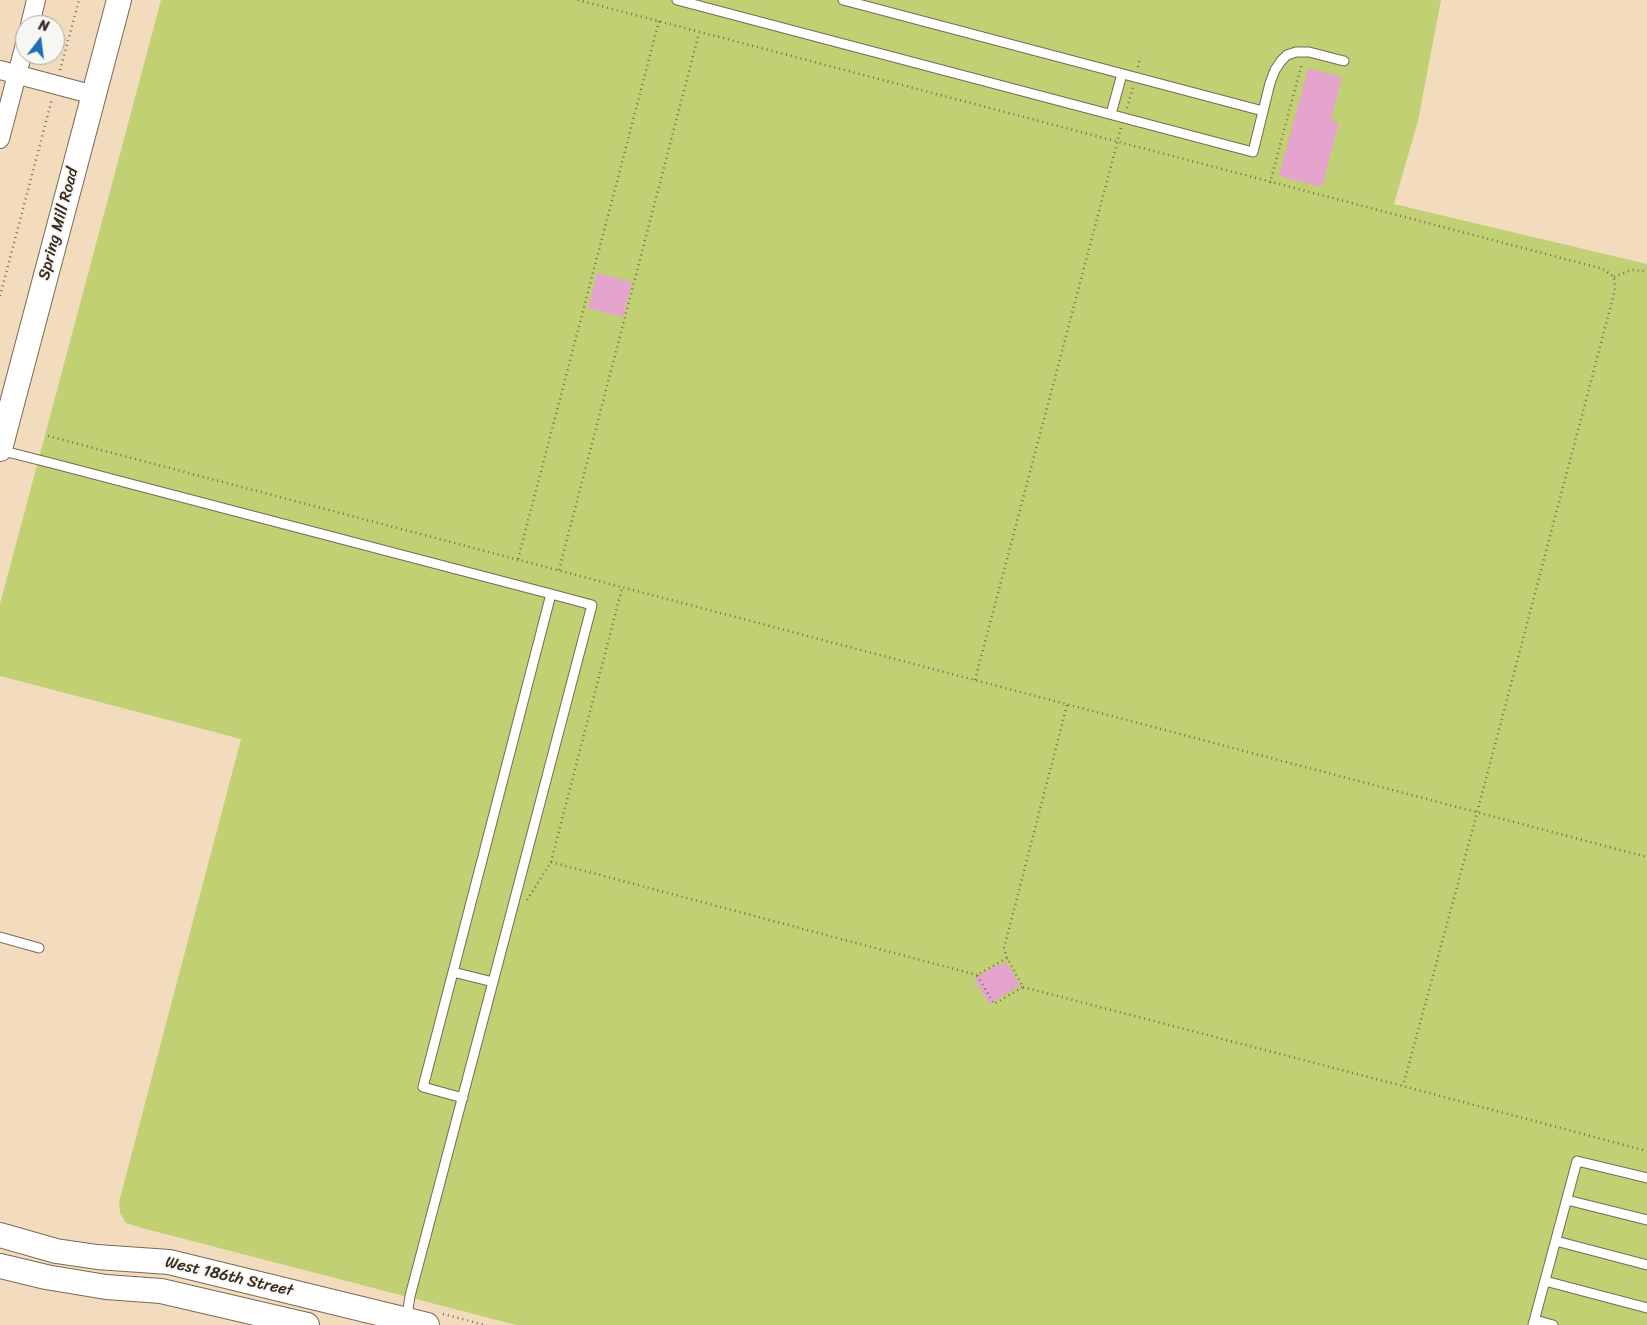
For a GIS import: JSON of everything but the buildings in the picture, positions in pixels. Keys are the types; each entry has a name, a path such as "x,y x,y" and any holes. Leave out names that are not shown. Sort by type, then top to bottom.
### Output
{"street":[{"path":"32,15 36,0"},
{"name":"Spring Mill Road","path":"0,449 119,0"},
{"path":"0,139 20,65"},
{"path":"0,70 94,95"},
{"name":"West 186th Street","path":"0,1236 56,1250 97,1257 169,1262 228,1291 307,1325"},
{"name":"West 186th Street","path":"0,1266 46,1277 106,1287 161,1291 228,1291 418,1324"}],"lane":[{"path":"677,0 1253,152 1270,83 1281,61 1287,55 1296,52 1305,52 1344,61"},
{"path":"843,0 1263,111"},
{"path":"1111,114 1122,74"},
{"path":"0,449 592,605 408,1304 408,1312 418,1324"},
{"path":"463,1098 423,1087 551,594"},
{"path":"0,937 39,948"},
{"path":"453,972 493,982"},
{"path":"1553,1325 1534,1323 1577,1161 1647,1178"},
{"path":"1567,1200 1647,1220"},
{"path":"1556,1240 1647,1265"},
{"path":"1545,1282 1647,1308"}],"path":[{"path":"0,296 79,0"},
{"path":"578,0 1603,269 1614,276"},
{"path":"518,559 659,21"},
{"path":"559,570 699,32"},
{"path":"1270,182 1305,52"},
{"path":"975,680 1140,57"},
{"path":"1614,276 1631,270 1647,271"},
{"path":"1403,1086 1615,290 1614,276"},
{"path":"48,436 1647,857"},
{"path":"526,901 551,862 622,588"},
{"path":"1023,987 1007,958 1004,948 1067,704"},
{"path":"551,862 977,975 1007,958"},
{"path":"977,975 994,1004 1023,987 1647,1151"}],"green space":[{"path":"161,0 1441,0 1418,121 1394,204 1647,264 1647,1325 516,1325 126,1223 120,1213 119,1202 241,739 0,676 0,604"}]}
